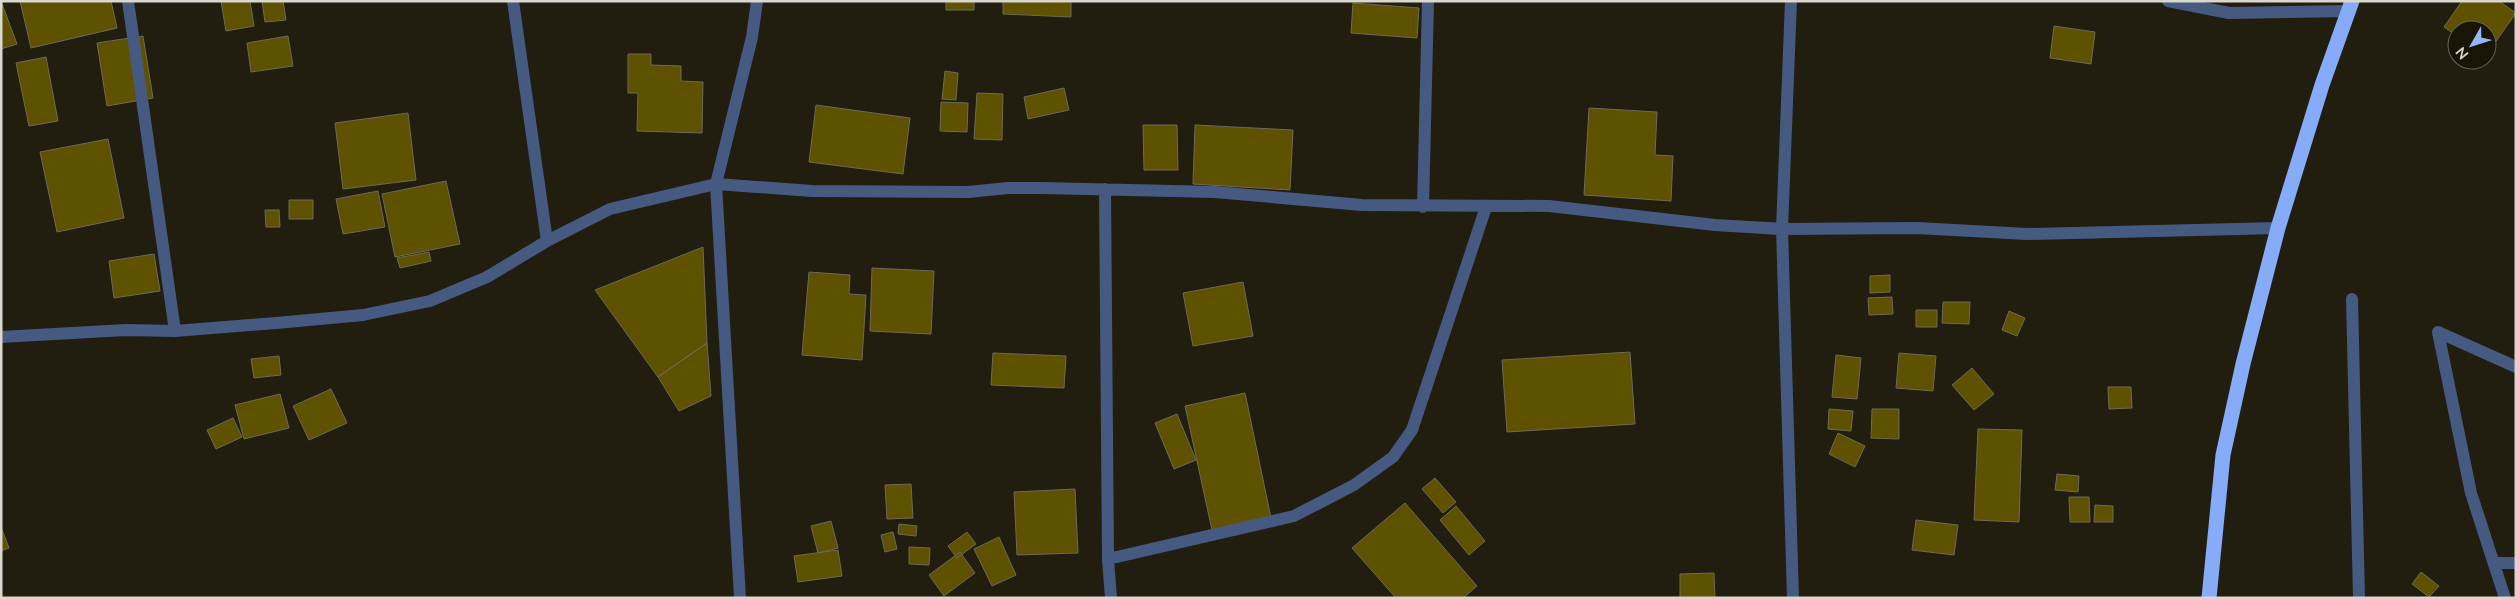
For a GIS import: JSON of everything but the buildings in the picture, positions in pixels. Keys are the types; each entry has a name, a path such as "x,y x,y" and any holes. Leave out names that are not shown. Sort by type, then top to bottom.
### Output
{"highway":[{"path":"2208,598 2223,455 2278,228 2322,85 2350,6"}],"street":[{"path":"128,1 175,330"},
{"path":"513,1 547,240"},
{"path":"740,598 716,184 752,37 757,1"},
{"path":"1423,207 1428,1"},
{"path":"1792,1 1782,229 1793,598"},
{"path":"2168,1 2229,13 2350,6"},
{"path":"1,337 126,330 175,330 363,315 430,301 487,277 547,240 610,209 716,184 812,191 968,192 1008,188 1105,189 1215,192 1362,205 1423,207 1548,206 1715,225 1782,229 1917,228 2027,234 2278,228"},
{"path":"1105,189 1108,559 1111,598"},
{"path":"1108,559 1294,516 1354,485 1393,457 1412,430 1486,207"},
{"path":"2352,299 2360,598"},
{"path":"2505,598 2471,493 2438,332 2516,367"},
{"path":"2494,563 2516,563"}]}
